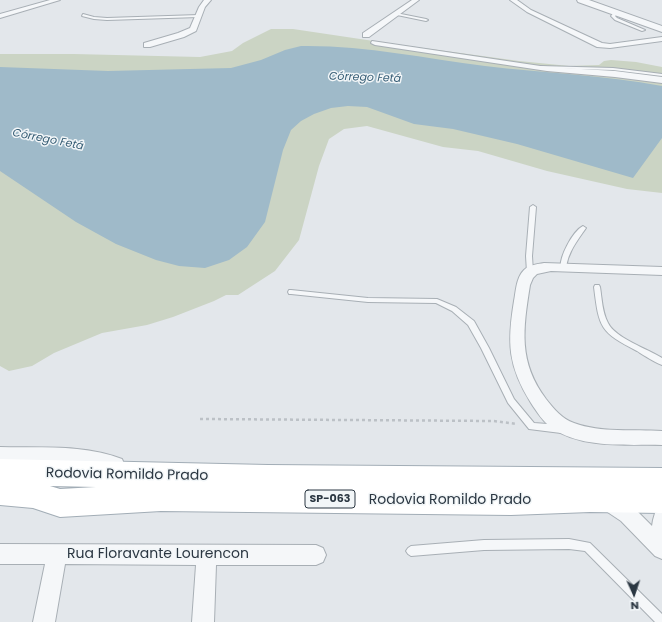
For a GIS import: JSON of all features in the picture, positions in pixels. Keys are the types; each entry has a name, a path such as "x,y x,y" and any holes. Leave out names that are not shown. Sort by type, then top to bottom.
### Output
{"main road":[{"name":"Rodovia Romildo Prado","path":"0,472 164,476 662,481"},
{"name":"Rodovia Romildo Prado","path":"0,492 33,494 60,503 161,497 511,501 590,498 662,499"},
{"path":"0,502 60,503"}],"street":[{"path":"0,16 57,0"},
{"path":"147,45 193,29 202,8 208,0"},
{"path":"366,35 416,0"},
{"path":"513,0 529,11 600,45 616,45 662,38"},
{"path":"581,0 662,29"},
{"path":"375,43 528,66 662,80"},
{"path":"662,271 542,268 530,272 526,278 519,311 518,356 529,386 546,411 558,422 573,431 591,434 662,438"},
{"path":"0,457 78,458 164,476"},
{"path":"590,498 608,501 615,505 628,515 662,549"},
{"path":"662,520 662,532"},
{"name":"Rua Floravante Lourencon","path":"0,554 316,555"},
{"path":"44,622 57,554"},
{"path":"203,622 206,554"}],"lane":[{"path":"616,12 613,16 616,19 643,30"},
{"path":"397,14 426,20"},
{"path":"83,15 106,19 199,16"},
{"path":"528,66 613,69 662,75"},
{"path":"530,272 529,256 533,207"},
{"path":"563,268 563,259 583,228"},
{"path":"597,287 601,313 606,328 613,334 662,362"},
{"path":"291,292 368,300 437,301 454,309 471,323 511,400 532,426 573,431"},
{"path":"411,552 484,545 569,544 586,546 662,622"}],"path":[{"path":"200,419 494,421 532,426"}],"green space":[{"path":"271,29 293,29 519,61 569,66 599,65 604,61 611,60 636,62 662,67 662,193 627,189 547,171 478,151 443,147 367,126 344,129 329,139 319,166 299,240 275,271 238,295 226,295 173,317 147,325 102,333 54,353 32,366 9,371 0,366 0,54 200,57 232,51 243,43"}],"water":[{"name":"Córrego Fetá","path":"301,46 324,46 370,50 485,66 596,77 662,86 662,138 633,178 517,144 453,129 414,124 367,107 348,106 331,108 314,114 301,121 291,130 283,150 265,222 247,247 229,260 205,268 179,266 156,260 116,244 76,222 0,171 0,67 108,71 231,68 261,60 285,50"}]}
